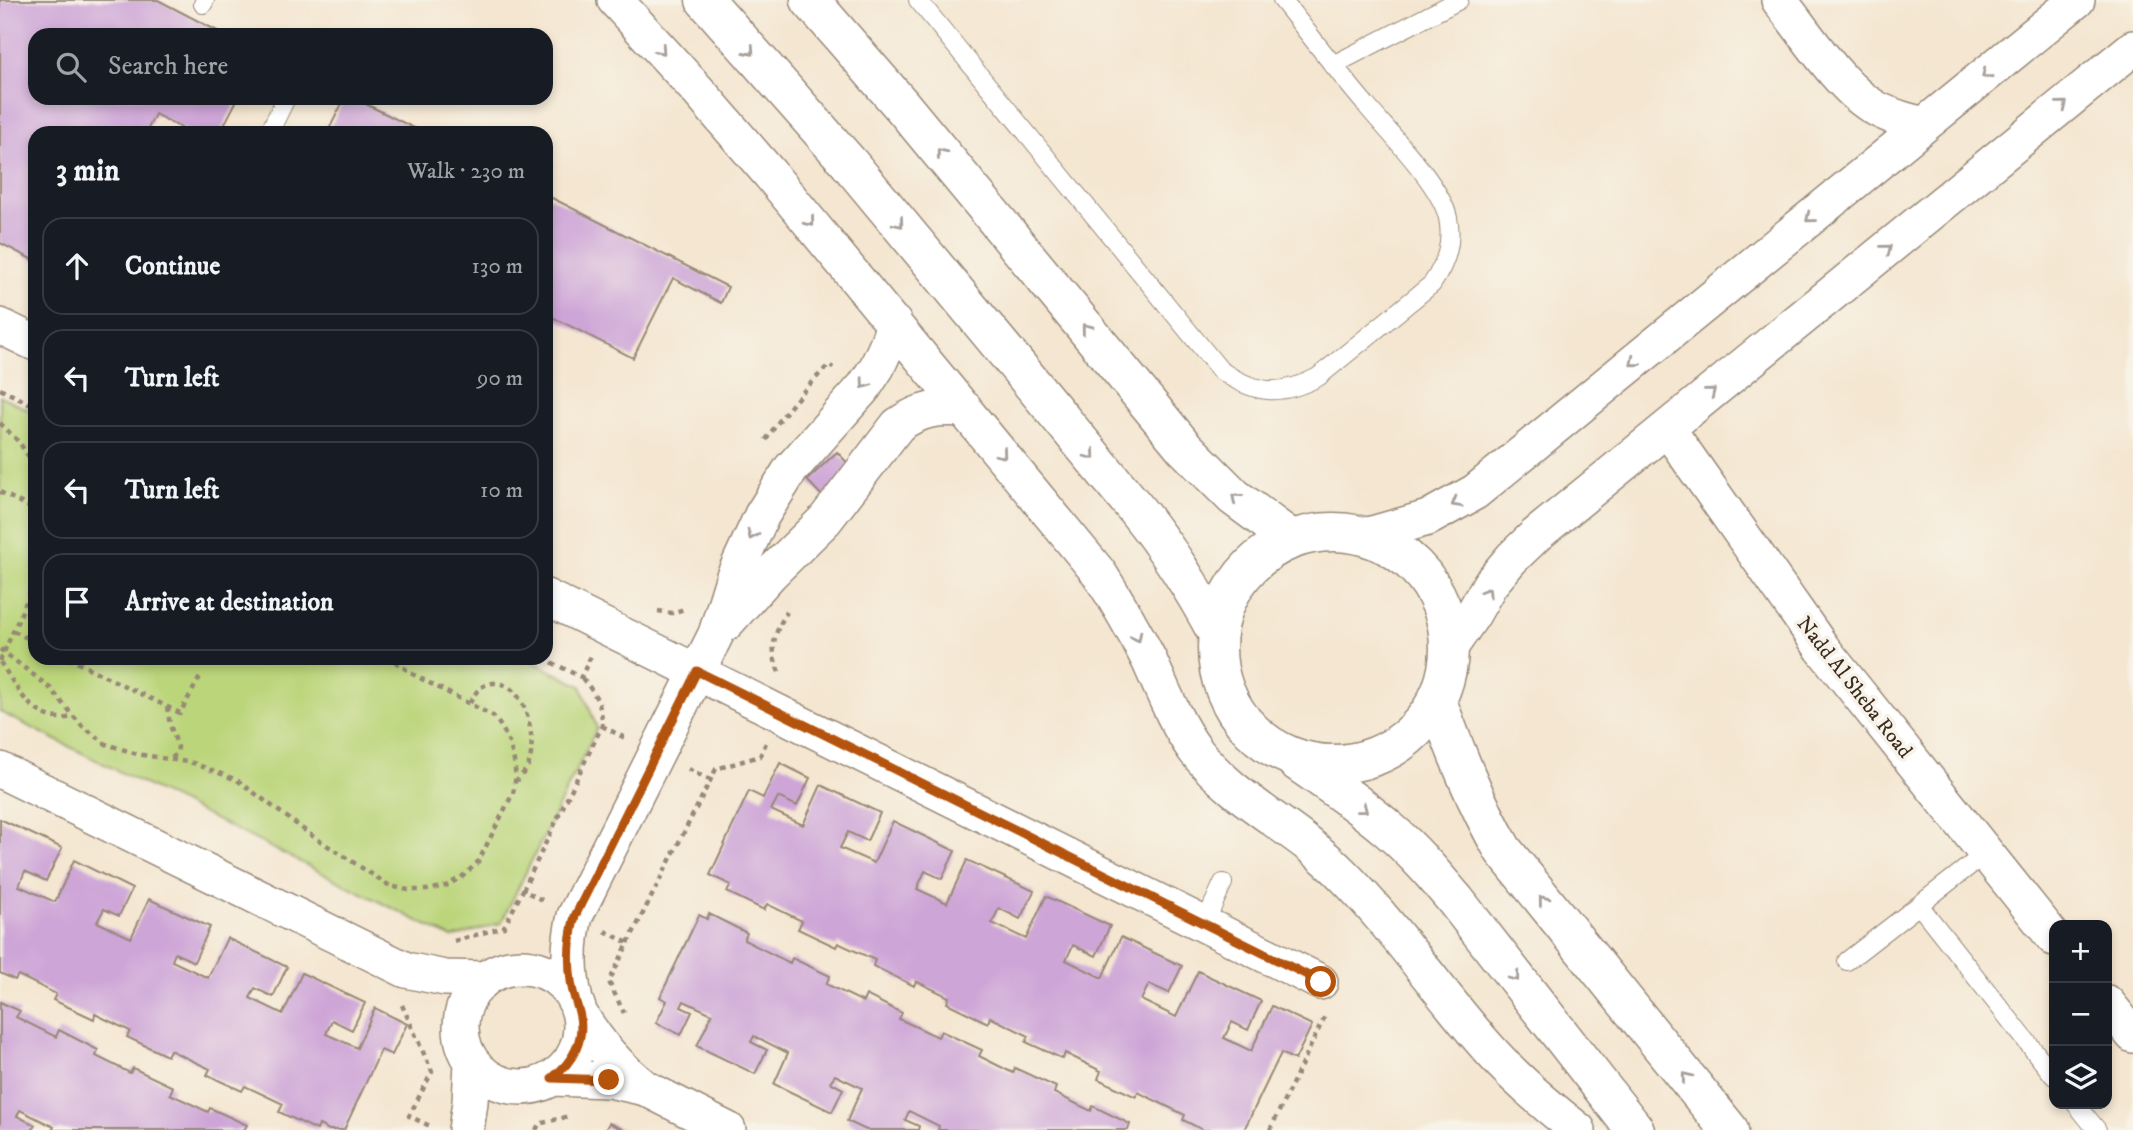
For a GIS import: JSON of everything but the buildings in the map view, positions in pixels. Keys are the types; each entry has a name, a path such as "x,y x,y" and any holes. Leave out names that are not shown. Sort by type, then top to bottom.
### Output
{"main road":[{"path":"705,0 849,163 1136,509 1167,548 1194,589 1217,633"},
{"path":"810,0 903,107 1184,447 1234,497 1291,539"},
{"path":"1287,755 1330,765 1373,758 1410,736 1437,701 1448,666 1449,649 1445,619 1434,591 1416,567 1392,548 1365,536 1328,532 1291,539 1272,548 1241,576 1230,593 1217,633 1217,659 1222,682 1232,706 1247,726 1266,743 1352,800 1390,830 1424,864 1635,1130"},
{"path":"1437,701 1474,796 1503,850 1729,1130"}],"street":[{"path":"615,0 744,143 1099,573 1135,634 1177,722 1195,750 1220,778 1248,803 1336,867 1376,910 1489,1049 1532,1092 1578,1130"},
{"path":"1779,0 1843,81 1859,96 1885,113 1923,125"},
{"path":"1365,536 1428,518 1475,492 2077,0"},
{"path":"1449,649 1490,584 1536,535 2133,48"},
{"path":"475,1130 538,1083 564,1069 576,1051 581,1028 569,966 575,916 716,634 742,556 772,499 801,456 864,387 882,356 894,323"},
{"path":"0,326 28,340"},
{"path":"716,634 834,509 898,425 912,415 929,409 965,409"},
{"name":"Nadd Al Sheba Road","path":"1667,428 1822,648 2049,932"},
{"path":"772,499 812,533"},
{"path":"553,600 1321,982"},
{"path":"0,770 406,970 435,993 461,1019"},
{"path":"575,916 538,948 498,973 469,996 461,1019 465,1048 472,1062 482,1072 509,1086 609,1080 645,1088"},
{"path":"406,970 445,978 527,967 542,970 561,982 590,1031 614,1062 645,1088 728,1130"},
{"path":"2112,1009 2133,1035"},
{"path":"466,1130 472,1062"}],"lane":[{"path":"918,0 1220,370 1237,382 1258,389 1278,391 1299,387 1318,376 1432,284 1448,252 1450,234 1448,216 1431,184 1282,0"},
{"path":"1333,65 1459,0"},
{"path":"272,126 283,105"},
{"path":"1847,961 1986,853"},
{"path":"1205,925 1223,883"},
{"path":"1919,905 2049,1070"},
{"path":"2080,1109 2096,1130"}],"path":[{"path":"762,448 791,405 829,365 864,387"},
{"path":"0,389 28,403"},
{"path":"0,423 28,456"},
{"path":"0,492 28,506"},
{"path":"28,598 2,650 0,661 32,707 53,718 74,717"},
{"path":"651,608 672,613 692,605"},
{"path":"581,677 605,626"},
{"path":"13,631 28,638"},
{"path":"2,650 49,687 92,735 113,747 137,754 193,762 237,780 311,835 390,886 427,890 446,886 463,876 478,862 513,793 516,768 501,725 494,716 400,665"},
{"path":"523,890 601,726 601,709 597,698 581,677 553,663"},
{"path":"82,665 180,713 200,677"},
{"path":"470,703 481,686 491,683 509,687 521,701 528,717 531,749 528,767 516,782"},
{"path":"166,706 178,747 172,758"},
{"path":"1270,1130 1339,989 1321,982"}],"green space":[{"path":"0,396 28,410 28,665 539,665 581,686 597,728 501,923 452,938 0,712"}],"route":[{"path":"609,1080 552,1078 564,1069 579,1044 580,1014 569,966 571,932 575,916 697,671 1321,982"}]}
